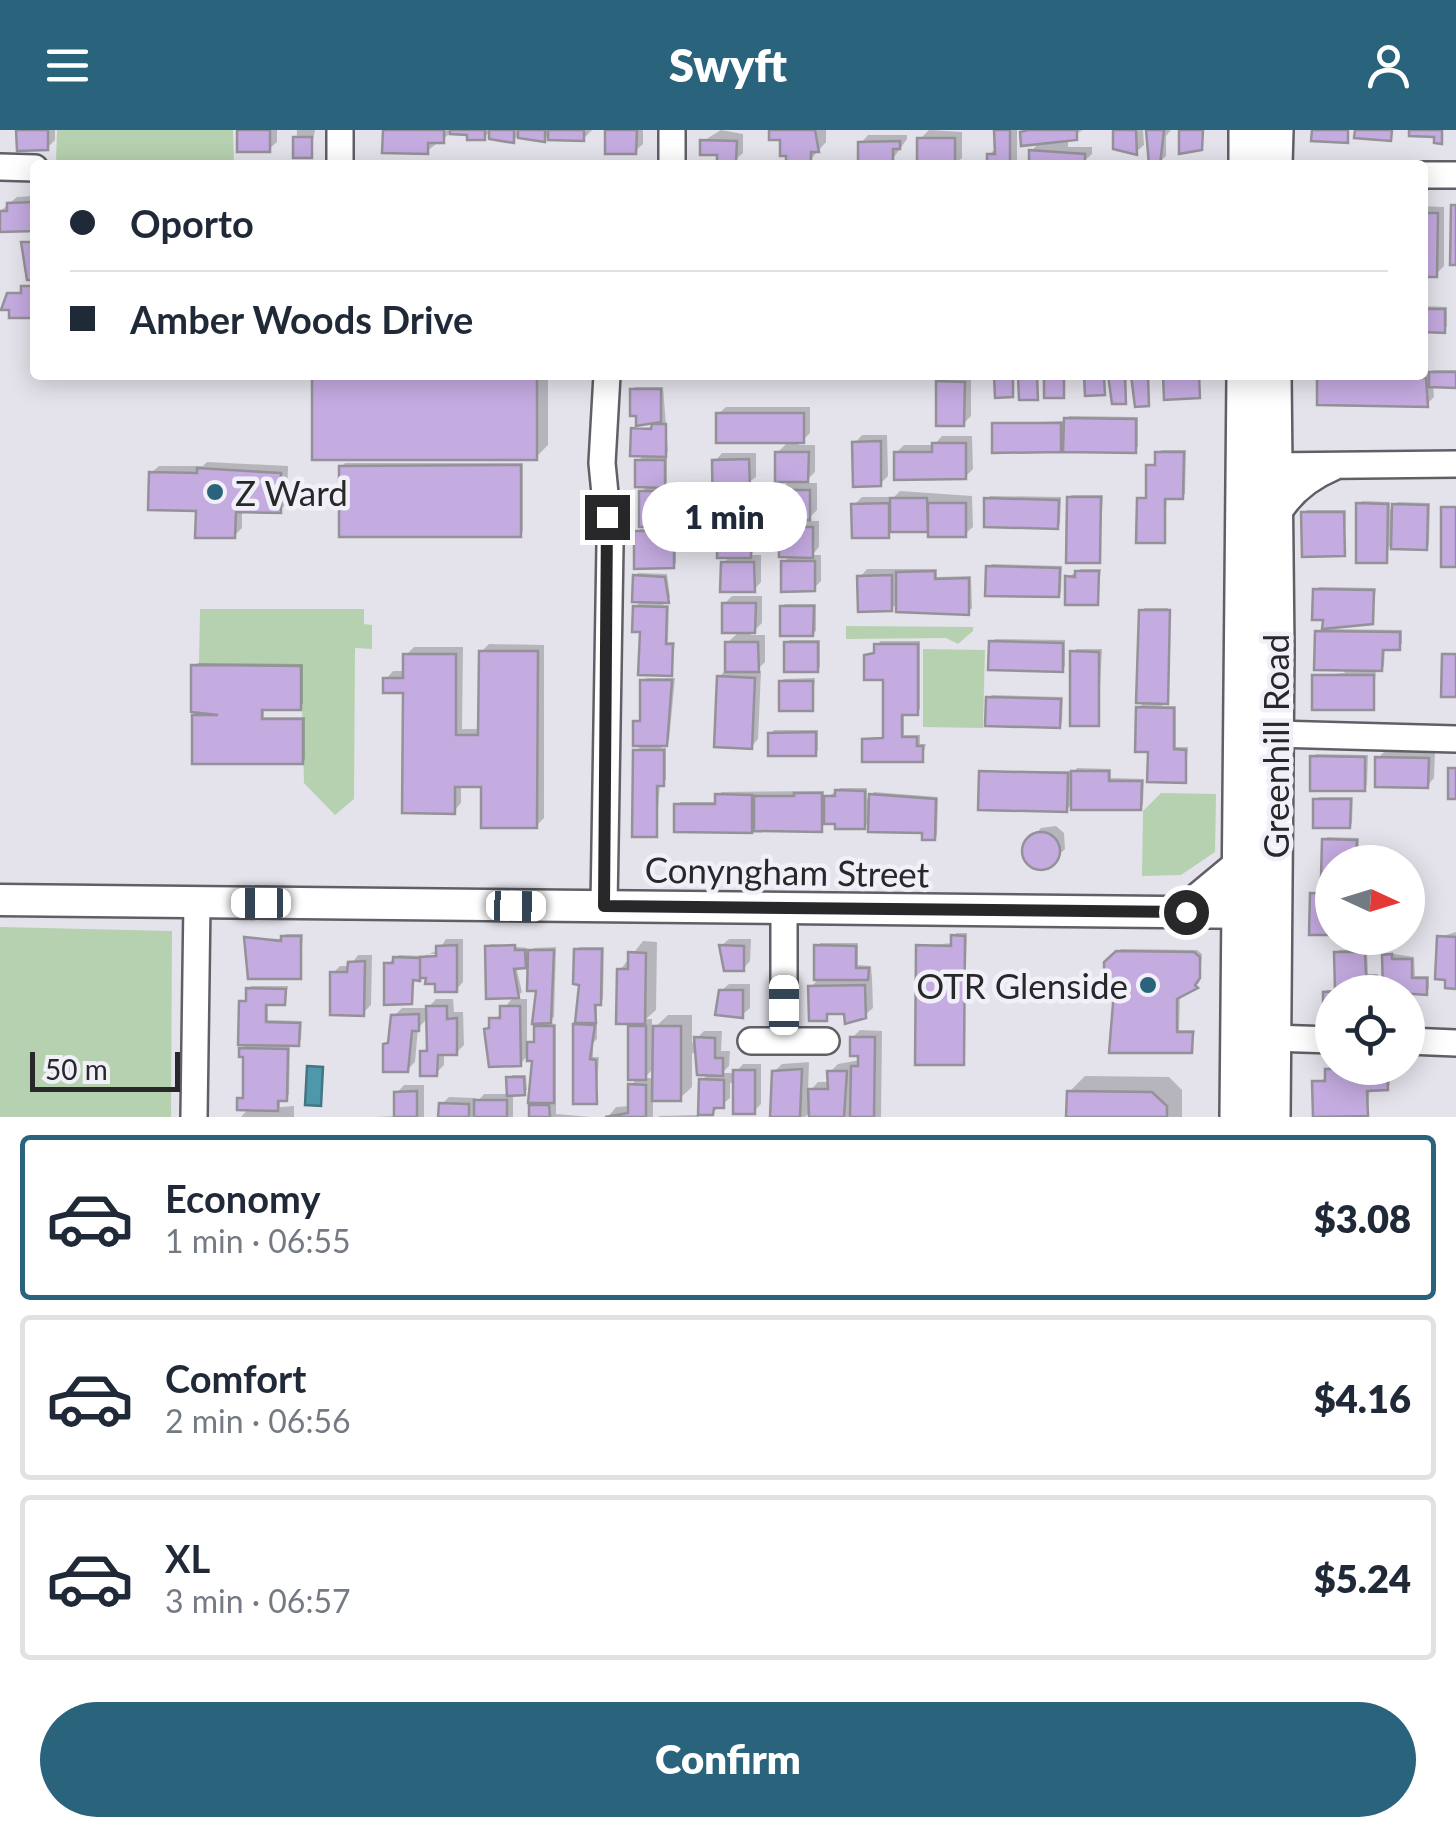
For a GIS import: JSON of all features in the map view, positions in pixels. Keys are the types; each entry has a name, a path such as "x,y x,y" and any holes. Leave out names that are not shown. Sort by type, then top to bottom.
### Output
{"main road":[{"path":"1247,130 1247,160"},
{"path":"1274,160 1275,130"},
{"name":"Greenhill Road","path":"1238,1104 1275,734 1274,522 1258,466 1246,380"},
{"name":"Greenhill Road","path":"1271,380 1258,466 1239,868 1256,913 1272,1038 1272,1117"},
{"path":"1186,912 1239,868"},
{"path":"1238,1104 1272,1038"}],"street":[{"path":"340,130 340,160"},
{"path":"672,130 672,160"},
{"path":"0,167 30,168"},
{"path":"1428,175 1456,175"},
{"path":"604,906 610,544 602,463 608,380"},
{"path":"1258,466 1456,464"},
{"path":"1274,522 1284,502 1304,483 1336,466"},
{"path":"1275,734 1456,739"},
{"name":"Conyngham Street","path":"0,900 1256,913"},
{"path":"194,1117 196,902"},
{"path":"784,908 784,1041"},
{"path":"1272,1038 1315,1039"},
{"path":"751,1041 826,1041"},
{"path":"1425,1042 1456,1043"}],"green space":[{"path":"57,130 233,130 234,160 56,160"},
{"path":"200,609 364,609 364,624 372,625 372,649 355,648 354,799 335,815 304,783 301,666 199,665"},
{"path":"846,626 973,627 973,631 958,644 946,638 846,639"},
{"path":"923,649 985,650 983,728 923,727"},
{"path":"1161,793 1216,794 1215,852 1181,875 1142,876 1143,811"},
{"path":"0,927 172,931 171,1117 0,1117"}],"water":[{"path":"307,1066 323,1067 321,1106 305,1105"}],"building":[{"path":"16,130 48,130 48,150 17,151"},
{"path":"237,130 270,130 270,152 237,152"},
{"path":"383,130 444,130 444,143 428,143 428,154 382,153"},
{"path":"450,130 485,130 485,140 467,140 467,135 450,134"},
{"path":"489,130 514,130 514,143 489,139"},
{"path":"518,130 545,130 545,142 518,138"},
{"path":"548,130 584,130 584,141 548,140"},
{"path":"605,130 637,130 636,154 605,154"},
{"path":"769,130 815,130 819,152 811,152 811,160 786,160 786,156 780,156 780,140 769,140"},
{"path":"994,130 1010,130 1010,160 987,160 987,154 995,154"},
{"path":"1077,130 1077,140 1021,146 1020,132"},
{"path":"1113,130 1136,130 1137,155 1113,149"},
{"path":"1146,130 1164,130 1161,160 1149,160"},
{"path":"1179,130 1203,130 1202,150 1179,154"},
{"path":"1312,130 1348,130 1348,143 1311,141"},
{"path":"1355,130 1392,130 1391,141 1354,138"},
{"path":"1409,130 1442,130 1442,144 1434,143 1434,137 1409,136"},
{"path":"293,137 312,137 312,158 293,158"},
{"path":"917,138 955,138 955,160 917,160"},
{"path":"700,140 737,141 736,160 700,155"},
{"path":"900,141 900,149 893,149 893,160 858,160 858,142"},
{"path":"1029,150 1085,154 1085,160 1029,160"},
{"path":"30,202 30,231 0,232 0,211 7,211 7,203"},
{"path":"1451,205 1456,205 1456,265 1450,265"},
{"path":"1428,213 1438,213 1437,277 1428,277"},
{"path":"21,242 30,242 27,280"},
{"path":"21,286 30,286 30,318 9,318 9,310 1,310 7,293 21,293"},
{"path":"1428,309 1445,309 1445,333 1428,332"},
{"path":"1429,372 1456,372 1456,388 1429,387"},
{"path":"312,380 537,380 537,460 312,460"},
{"path":"994,380 1013,380 1013,397 995,398"},
{"path":"1018,380 1037,380 1038,400 1019,400"},
{"path":"1044,380 1064,380 1064,398 1044,398"},
{"path":"1084,380 1104,380 1105,395 1085,396"},
{"path":"1109,380 1125,380 1126,404 1112,404"},
{"path":"1132,380 1148,380 1149,406 1135,407"},
{"path":"1163,380 1199,380 1200,398 1164,400"},
{"path":"1317,380 1426,380 1428,407 1317,405"},
{"path":"936,381 965,382 964,426 936,426"},
{"path":"630,389 661,389 661,422 636,426 636,416 630,416"},
{"path":"716,413 804,413 804,443 716,443"},
{"path":"1064,418 1136,419 1136,453 1063,452"},
{"path":"992,423 1061,423 1061,452 992,453"},
{"path":"652,424 666,424 666,457 630,456 631,428 651,429"},
{"path":"881,441 881,486 853,487 852,442"},
{"path":"932,443 966,443 966,479 894,480 894,452 932,452"},
{"path":"775,452 809,452 808,482 775,482"},
{"path":"1155,452 1184,452 1183,499 1165,499 1165,543 1136,543 1137,498 1146,498 1146,465 1155,465"},
{"path":"749,459 750,487 738,487 738,497 754,497 754,526 713,526 712,460"},
{"path":"635,460 665,460 665,488 635,487"},
{"path":"521,465 521,537 339,537 339,466"},
{"name":"Z Ward","path":"197,468 281,473 281,513 236,512 235,538 195,538 196,511 148,510 149,472 197,473"},
{"path":"776,490 810,490 810,520 776,520"},
{"path":"639,491 669,491 669,527 639,527"},
{"path":"1067,497 1101,497 1100,563 1066,563"},
{"path":"890,498 927,498 928,532 890,532"},
{"path":"984,498 1059,500 1058,529 984,527"},
{"path":"889,503 889,538 852,538 851,504"},
{"path":"928,503 966,503 966,537 928,537"},
{"path":"1356,503 1388,504 1387,563 1356,563"},
{"path":"1392,504 1428,505 1427,550 1391,549"},
{"path":"1441,507 1456,507 1456,567 1441,567"},
{"path":"1301,512 1344,512 1345,556 1302,557"},
{"path":"779,527 813,527 813,558 779,557"},
{"path":"717,528 751,528 751,558 717,558"},
{"path":"634,531 674,531 674,568 634,569"},
{"path":"781,561 815,561 815,591 781,592"},
{"path":"721,562 754,562 755,592 720,592"},
{"path":"986,566 1060,568 1059,597 985,596"},
{"path":"935,571 935,579 969,578 969,615 896,612 896,572"},
{"path":"1075,571 1099,571 1098,605 1065,605 1065,576 1075,577"},
{"path":"633,575 665,577 669,603 632,602"},
{"path":"892,575 892,611 858,612 857,576"},
{"path":"1313,589 1374,590 1373,624 1322,629 1323,620 1312,620"},
{"path":"722,603 756,603 755,633 722,633"},
{"path":"633,606 667,607 666,644 673,644 672,676 638,675 640,632 632,632"},
{"path":"780,606 814,606 813,636 780,636"},
{"path":"1139,610 1170,610 1168,704 1136,703"},
{"path":"1315,631 1400,632 1400,650 1383,650 1382,671 1314,670"},
{"path":"989,641 1063,643 1063,672 988,670"},
{"path":"725,642 758,642 759,672 725,672"},
{"path":"784,642 818,642 818,672 784,672"},
{"path":"874,644 918,644 918,715 902,715 902,737 917,737 917,746 923,746 923,762 862,762 862,739 883,738 883,680 864,680 864,655 874,653"},
{"path":"479,651 538,651 537,828 481,828 481,787 455,787 455,814 402,813 403,693 383,693 383,678 403,678 403,654 456,654 456,735 478,735"},
{"path":"1070,651 1099,652 1099,726 1070,726"},
{"path":"1442,654 1456,654 1456,697 1441,697"},
{"path":"191,665 301,666 301,710 262,710 262,719 303,719 303,764 192,764 192,715 218,715 191,712"},
{"path":"1312,675 1374,675 1374,710 1312,710"},
{"path":"717,676 755,678 752,749 714,747"},
{"path":"640,680 672,680 667,746 633,746 633,721 640,721"},
{"path":"779,681 813,681 813,711 779,711"},
{"path":"986,697 1061,699 1060,728 985,726"},
{"path":"1136,707 1174,708 1174,749 1186,750 1186,783 1147,782 1148,752 1135,752"},
{"path":"816,732 816,756 768,756 768,733"},
{"path":"633,750 664,750 664,786 657,786 657,837 632,837"},
{"path":"1310,756 1365,757 1365,791 1310,791"},
{"path":"1375,757 1429,758 1428,788 1375,787"},
{"path":"1448,768 1456,768 1456,799 1448,799"},
{"path":"979,771 1068,773 1067,812 978,810"},
{"path":"1071,771 1109,771 1109,781 1142,781 1141,810 1071,810"},
{"path":"835,790 865,791 865,829 835,829 835,824 824,824 824,796 835,796"},
{"path":"822,793 822,832 754,831 754,796"},
{"path":"715,794 752,795 752,833 674,832 674,804 715,804"},
{"path":"869,794 936,799 935,840 922,840 922,833 868,832"},
{"path":"1313,799 1351,799 1350,828 1313,828"},
{"path":"1041,832 1054,838 1060,851 1054,864 1041,870 1028,864 1022,851 1028,838"},
{"path":"1322,839 1357,840 1357,845 1322,845"},
{"path":"1310,893 1315,893 1315,935 1309,935"},
{"path":"951,935 965,936 964,1065 915,1065 916,945 951,946"},
{"path":"281,936 301,936 301,979 248,979 244,937 281,941"},
{"path":"1437,936 1456,937 1456,989 1445,988 1445,980 1435,979"},
{"path":"457,945 457,992 435,992 435,984 425,984 426,978 420,978 420,957 436,956 436,946"},
{"path":"515,945 515,950 525,950 526,968 514,969 519,998 486,999 485,946"},
{"path":"719,945 744,946 744,971 724,971"},
{"path":"814,945 856,946 856,968 869,968 868,980 814,980"},
{"path":"574,949 602,949 601,1005 595,1005 596,1023 575,1023 579,985 573,984"},
{"path":"528,950 554,950 551,1023 532,1024 536,991 527,991"},
{"path":"1116,951 1194,952 1200,957 1200,978 1195,985 1198,988 1177,999 1177,1032 1193,1032 1192,1053 1109,1053 1114,991 1104,991 1104,962"},
{"path":"628,952 646,953 645,1024 616,1024 617,969 628,969"},
{"path":"1334,955 1365,955 1366,975 1335,975"},
{"path":"1382,955 1412,959 1412,975 1383,975"},
{"path":"393,957 420,958 420,981 413,980 412,1004 384,1005 384,963 393,963"},
{"path":"365,961 364,1016 330,1015 330,972 347,972 348,962"},
{"path":"865,985 866,1018 845,1024 844,1014 827,1014 827,1021 809,1021 808,986"},
{"path":"246,988 286,989 285,1005 266,1005 266,1022 300,1023 299,1046 238,1045 239,1001 246,1001"},
{"path":"719,990 743,990 743,1018 715,1015"},
{"path":"426,1006 447,1006 447,1019 457,1018 457,1055 438,1055 437,1076 420,1076 420,1051 427,1051"},
{"path":"500,1006 520,1006 521,1066 489,1067 484,1029 489,1028 489,1018 500,1018"},
{"path":"419,1014 419,1031 412,1031 408,1072 383,1072 383,1044 388,1043 391,1015"},
{"path":"573,1024 595,1025 590,1059 596,1060 597,1104 573,1104"},
{"path":"534,1026 554,1026 554,1103 528,1103 532,1061 527,1061 527,1042 534,1042"},
{"path":"628,1026 646,1026 646,1080 628,1080"},
{"path":"653,1026 681,1026 681,1101 652,1101"},
{"path":"694,1037 715,1038 715,1058 723,1058 723,1076 697,1075"},
{"path":"850,1037 875,1037 874,1117 850,1117 851,1066 858,1066 858,1056 850,1056"},
{"path":"239,1048 288,1049 287,1101 278,1101 278,1111 237,1110 237,1098 243,1098 243,1057 239,1057"},
{"path":"802,1069 800,1117 770,1117 772,1071"},
{"path":"733,1070 755,1070 755,1114 733,1114"},
{"path":"827,1071 847,1071 844,1117 809,1117 808,1089 828,1089"},
{"path":"506,1077 524,1077 525,1095 507,1096"},
{"path":"699,1079 724,1080 724,1108 714,1108 713,1115 698,1115"},
{"path":"1312,1081 1315,1085 1388,1085 1388,1090 1367,1091 1368,1116 1313,1117"},
{"path":"628,1084 646,1085 646,1117 605,1117 628,1113"},
{"path":"417,1091 417,1117 394,1117 394,1092"},
{"path":"1067,1091 1152,1092 1167,1106 1167,1117 1066,1117"},
{"path":"474,1100 507,1100 507,1117 474,1117"},
{"path":"439,1103 469,1104 469,1117 438,1117"},
{"path":"529,1105 549,1105 550,1117 529,1117"}],"place":[{"name":"Z Ward","path":"215,492"},
{"name":"OTR Glenside","path":"1148,985"}],"route":[{"path":"607,517 610,544 606,570 604,906 1186,912"}]}
